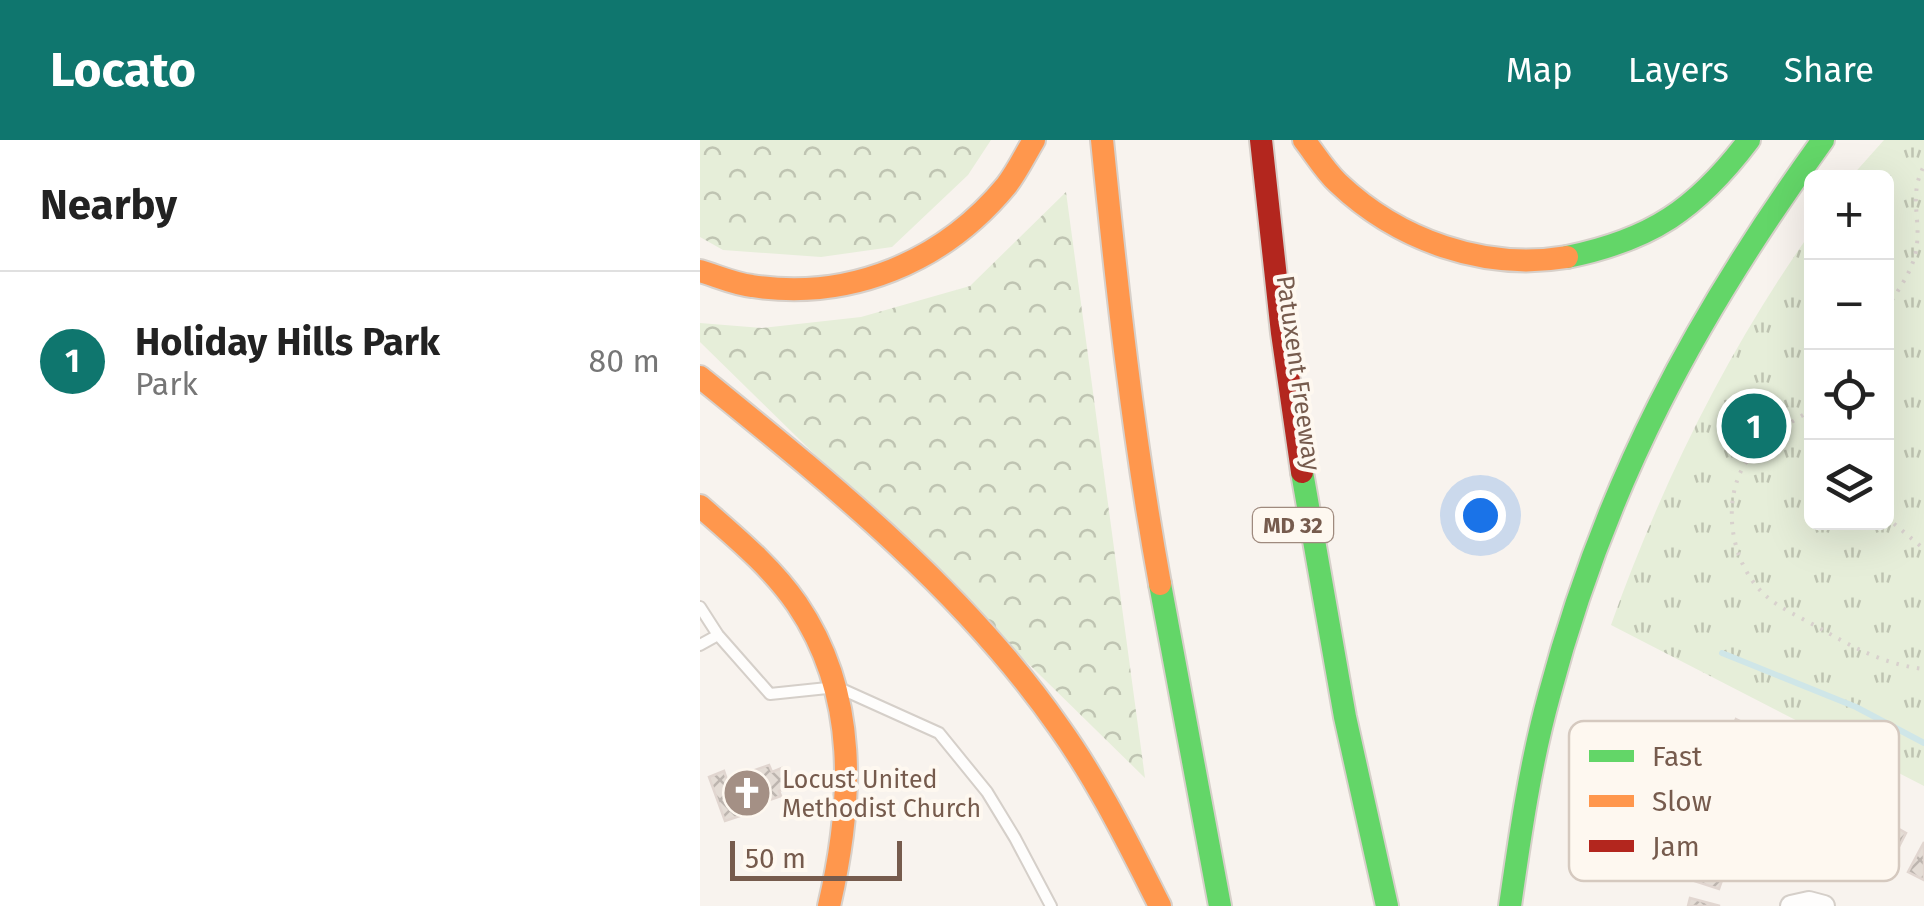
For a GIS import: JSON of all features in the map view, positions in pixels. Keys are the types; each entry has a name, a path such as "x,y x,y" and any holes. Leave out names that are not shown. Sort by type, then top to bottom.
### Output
{"main road":[{"path":"700,271 751,287 794,290 839,288 912,265 948,243 979,217 1006,187 1034,140"},
{"path":"1102,140 1145,502 1220,906"},
{"name":"Patuxent Freeway","path":"1242,140 1290,505 1330,734 1366,906"},
{"path":"1261,140 1322,590 1387,906"},
{"path":"1304,140 1338,182 1369,210 1401,230 1442,247 1484,258 1527,262 1576,258 1656,228 1693,203 1725,173 1749,140"},
{"path":"1510,906 1518,832 1536,741 1586,565 1674,370 1770,211 1824,140"},
{"path":"700,377 845,500 957,605 1006,658 1083,765 1160,906"},
{"path":"700,506 746,544 798,606 837,687 849,775 846,828 829,906"}],"street":[{"path":"1791,906 1809,902 1824,906"}],"lane":[{"path":"700,607 718,635 770,694 837,687 939,733 986,792 1016,838 1050,906"},
{"path":"700,646 718,635"}],"path":[{"path":"1894,297 1908,276 1918,247 1914,202 1916,181 1924,166"},
{"path":"1804,415 1773,435 1742,468 1732,496 1736,548 1748,573 1766,596 1844,642 1891,663 1924,669"},
{"path":"1894,524 1924,549"}],"green space":[{"path":"700,140 991,140 968,175 892,247 821,257 723,250 700,237"},
{"path":"1884,140 1924,140 1924,786 1899,773 1899,721 1798,721 1611,625 1651,522 1698,421 1804,242 1804,530 1894,530 1894,170 1857,170"},
{"path":"1066,192 1145,778 700,342 700,323 762,328 861,317 970,286"}],"building":[{"name":"Locust United Methodist Church","path":"769,765 772,772 782,768 789,787 779,791 781,796 738,811 740,816 725,821 709,777 724,771 727,780"},
{"path":"1924,842 1924,880 1908,872"},
{"path":"1694,881 1722,881 1719,889"},
{"path":"1690,898 1720,906 1688,906"}],"waterway":[{"path":"1722,653 1882,721"},
{"path":"1899,730 1924,743"}],"traffic: fast":[{"path":"1567,257 1624,241 1670,218 1710,185 1749,140"},
{"path":"1510,906 1542,722 1597,545 1659,405 1695,338 1734,272 1823,140"},
{"path":"1302,472 1345,717 1387,906"},
{"path":"1160,584 1220,906"}],"traffic: slow":[{"path":"700,271 745,285 788,289 859,281 892,270 954,236 981,213 1010,181 1034,140"},
{"path":"1102,140 1134,418 1160,584"},
{"path":"1304,140 1338,183 1387,221 1415,235 1474,255 1536,260 1567,257"},
{"path":"700,377 845,497 981,629 1074,748 1160,906"},
{"path":"700,506 787,590 817,639 832,675 841,712 846,789 829,906"}],"traffic: jam":[{"path":"1261,140 1302,472"}],"place":[{"name":"Holiday Hills Park","path":"1754,426"},
{"name":"Locust United Methodist Church","path":"747,793"}]}
